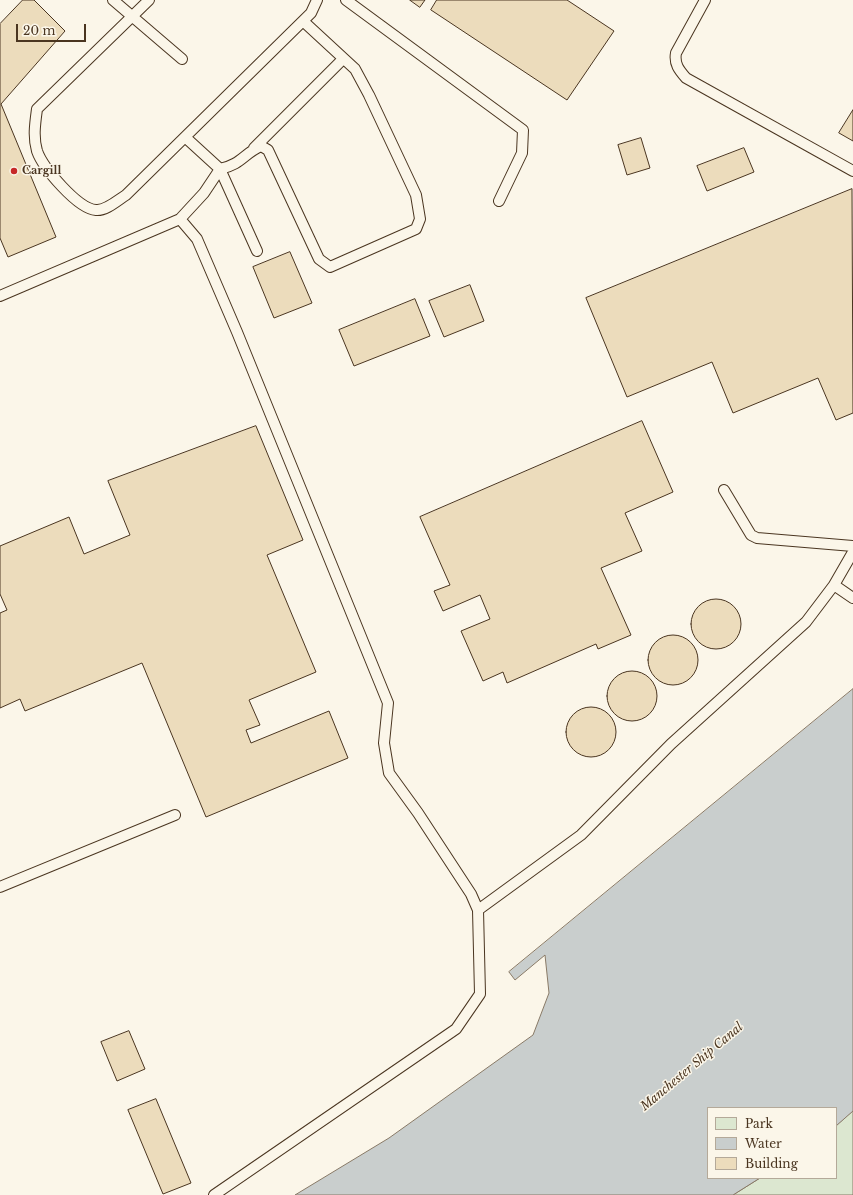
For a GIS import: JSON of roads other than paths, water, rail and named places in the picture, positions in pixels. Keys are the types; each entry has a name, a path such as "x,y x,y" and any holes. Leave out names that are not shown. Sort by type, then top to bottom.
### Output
{"lane":[{"path":"113,0 182,59"},
{"path":"149,0 37,109 34,133 38,153 58,183 83,205 97,210 111,205 126,195 311,13 317,0"},
{"path":"346,0 523,130 522,153 498,201"},
{"path":"705,0 676,53 675,60 686,78 853,171"},
{"path":"253,149 261,146 268,150 319,259 330,267 416,229 420,219 416,195 369,95 355,69 303,21"},
{"path":"0,296 180,218 204,193 220,169 237,164 343,59"},
{"path":"185,137 220,169 257,251"},
{"path":"180,218 197,239 237,332 388,703 384,743 389,773 471,894 478,910 480,994 456,1029 214,1195"},
{"path":"724,490 751,535 757,538 853,546"},
{"path":"478,910 581,835 672,744 806,622 834,585 853,552"},
{"path":"834,585 853,598"},
{"path":"0,887 175,815"}],"water":[{"name":"Manchester Ship Canal","path":"853,689 853,1111 837,1125 837,1107 707,1107 707,1179 758,1179 733,1195 295,1195 389,1138 533,1035 549,993 545,955 515,980 509,972"}],"place":[{"name":"Cargill","path":"14,171"}]}
